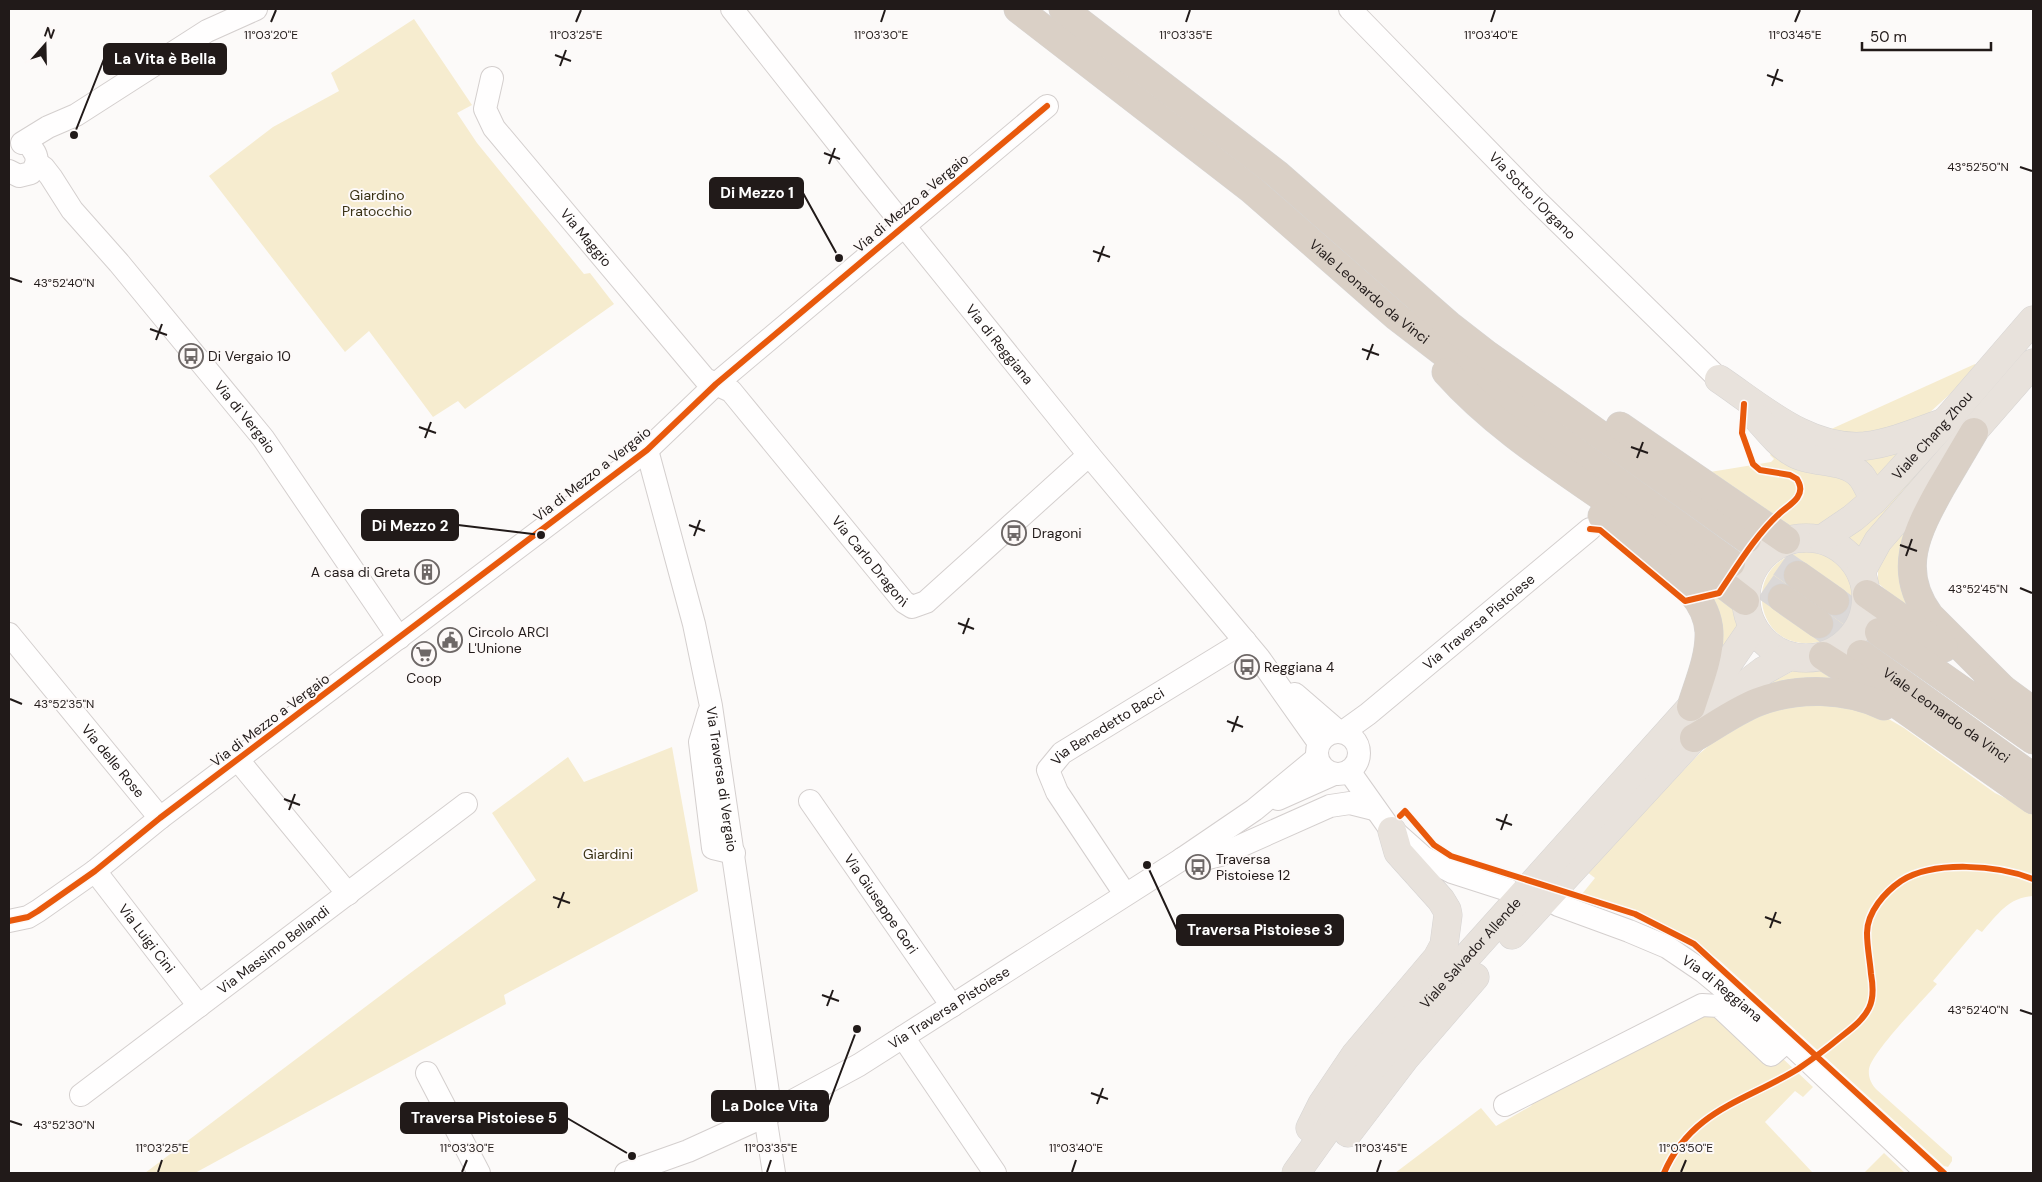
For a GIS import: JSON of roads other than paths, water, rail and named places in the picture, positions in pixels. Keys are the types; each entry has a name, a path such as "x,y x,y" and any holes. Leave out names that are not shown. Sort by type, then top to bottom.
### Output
{"highway":[{"name":"Viale Leonardo da Vinci","path":"1018,9 1252,190 1397,317 1518,410 1731,563"},
{"name":"Viale Leonardo da Vinci","path":"1063,9 1277,174 1448,325 1747,539"},
{"path":"1277,174 1545,374 1786,540"},
{"path":"1397,317 1464,392 1536,452 1686,554 1746,601"},
{"path":"1974,432 1922,524 1913,553 1912,578 1921,604 1930,616 2002,688"},
{"path":"1536,452 1579,496 1688,588 1702,607 1707,619 1708,642 1691,707"},
{"path":"1798,575 1835,601"},
{"path":"1864,583 2033,711"},
{"path":"1782,598 1819,624"},
{"name":"Viale Leonardo da Vinci","path":"1879,632 2033,740"},
{"name":"Viale Leonardo da Vinci","path":"1860,654 2033,777"},
{"path":"1823,656 1864,681 2033,800"},
{"path":"1694,738 1757,702 1788,694 1815,691 1837,692 1858,696 1926,726"}],"main road":[{"name":"Viale Chang Zhou","path":"1822,539 1853,518 1874,500 2033,320"},
{"name":"Viale Chang Zhou","path":"1864,583 1878,541 2033,363"},
{"path":"1718,379 1803,434 1836,445 1851,447 1882,443 1944,423"},
{"path":"1718,379 1792,452 1811,460 1843,465 1853,470 1860,476 1874,500"},
{"path":"1810,537 1822,539 1841,548 1849,555 1864,583 1866,607 1856,632 1847,643 1835,651 1812,658 1790,656 1765,642 1753,627 1749,619 1746,601 1748,579 1756,564 1767,552 1786,540 1810,537"},
{"name":"Viale Salvador Allende","path":"1296,1173 1363,1079 1414,1017 1691,707 1727,665 1753,627"},
{"name":"Viale Salvador Allende","path":"1319,1173 1406,1057 1457,997 1738,690 1763,671 1790,656"},
{"path":"1291,1173 1322,1104 1370,1037 1437,958 1444,945 1447,910 1441,900 1398,852 1392,831"}],"street":[{"path":"22,160 57,139 76,115 207,31 256,9"},
{"name":"Via di Reggiana","path":"732,9 1089,455 1273,676 1347,752 1440,866"},
{"name":"Via Sotto l'Organo","path":"1350,9 1537,201 1718,379"},
{"name":"Via Maggio","path":"492,78 485,109 494,128 705,380 716,384"},
{"name":"Via di Mezzo a Vergaio","path":"9,921 38,911 95,871 160,818 647,450 716,384 1047,106"},
{"name":"Via di Vergaio","path":"22,160 51,177 72,210 106,248 263,438 399,638"},
{"name":"Via Carlo Dragoni","path":"716,384 731,391 904,602 912,607 926,602 1089,455"},
{"name":"Via Traversa di Vergaio","path":"647,450 694,624 710,706 734,852 774,1173"},
{"name":"Via Traversa Pistoiese","path":"626,1173 688,1151 829,1083 1347,752 1368,714 1590,529"},
{"name":"Via delle Rose","path":"9,634 160,818"},
{"name":"Via Benedetto Bacci","path":"1125,894 1057,792 1048,770 1062,752 1245,641"},
{"name":"Via di Reggiana","path":"1273,676 1318,750 1322,766 1347,752"},
{"path":"1318,750 1330,733 1347,752"},
{"name":"Via Traversa Pistoiese","path":"1254,810 1318,750"},
{"name":"Via di Reggiana","path":"1347,752 1374,809 1392,831 1423,858 1508,890"},
{"path":"238,760 348,894"},
{"name":"Via Giuseppe Gori","path":"810,801 952,1006"},
{"path":"1182,858 1208,858 1220,855 1330,806 1350,803 1374,809"},
{"name":"Via Massimo Bellandi","path":"81,1095 466,804"},
{"name":"Via Luigi Cini","path":"95,871 199,1006"},
{"name":"Via di Reggiana","path":"1558,906 1629,931 1667,947 1704,972 1787,1041 1927,1173"},
{"path":"1505,1105 1702,1005 1719,1006 1771,1055 1787,1041"},
{"path":"903,1037 995,1173"},
{"path":"427,1073 479,1173"}],"tunnel":[{"path":"1747,539 1798,575"},
{"path":"1731,563 1782,598"},
{"path":"1835,601 1879,632"},
{"path":"1819,624 1861,654"}],"place":[{"name":"La Vita è Bella","path":"74,135"},
{"name":"Di Mezzo 1","path":"839,258"},
{"name":"Di Vergaio 10","path":"191,356"},
{"name":"Dragoni","path":"1014,533"},
{"name":"Di Mezzo 2","path":"541,535"},
{"name":"A casa di Greta","path":"427,572"},
{"name":"Circolo ARCI L'Unione","path":"450,640"},
{"name":"Coop","path":"424,654"},
{"name":"Reggiana 4","path":"1247,667"},
{"name":"Traversa Pistoiese 3","path":"1147,865"},
{"name":"Traversa Pistoiese 12","path":"1198,867"},
{"name":"La Dolce Vita","path":"857,1029"},
{"name":"Traversa Pistoiese 5","path":"632,1156"}],"park label":[{"name":"Giardino Pratocchio","path":"377,204"},
{"name":"Giardini","path":"608,854"}]}
